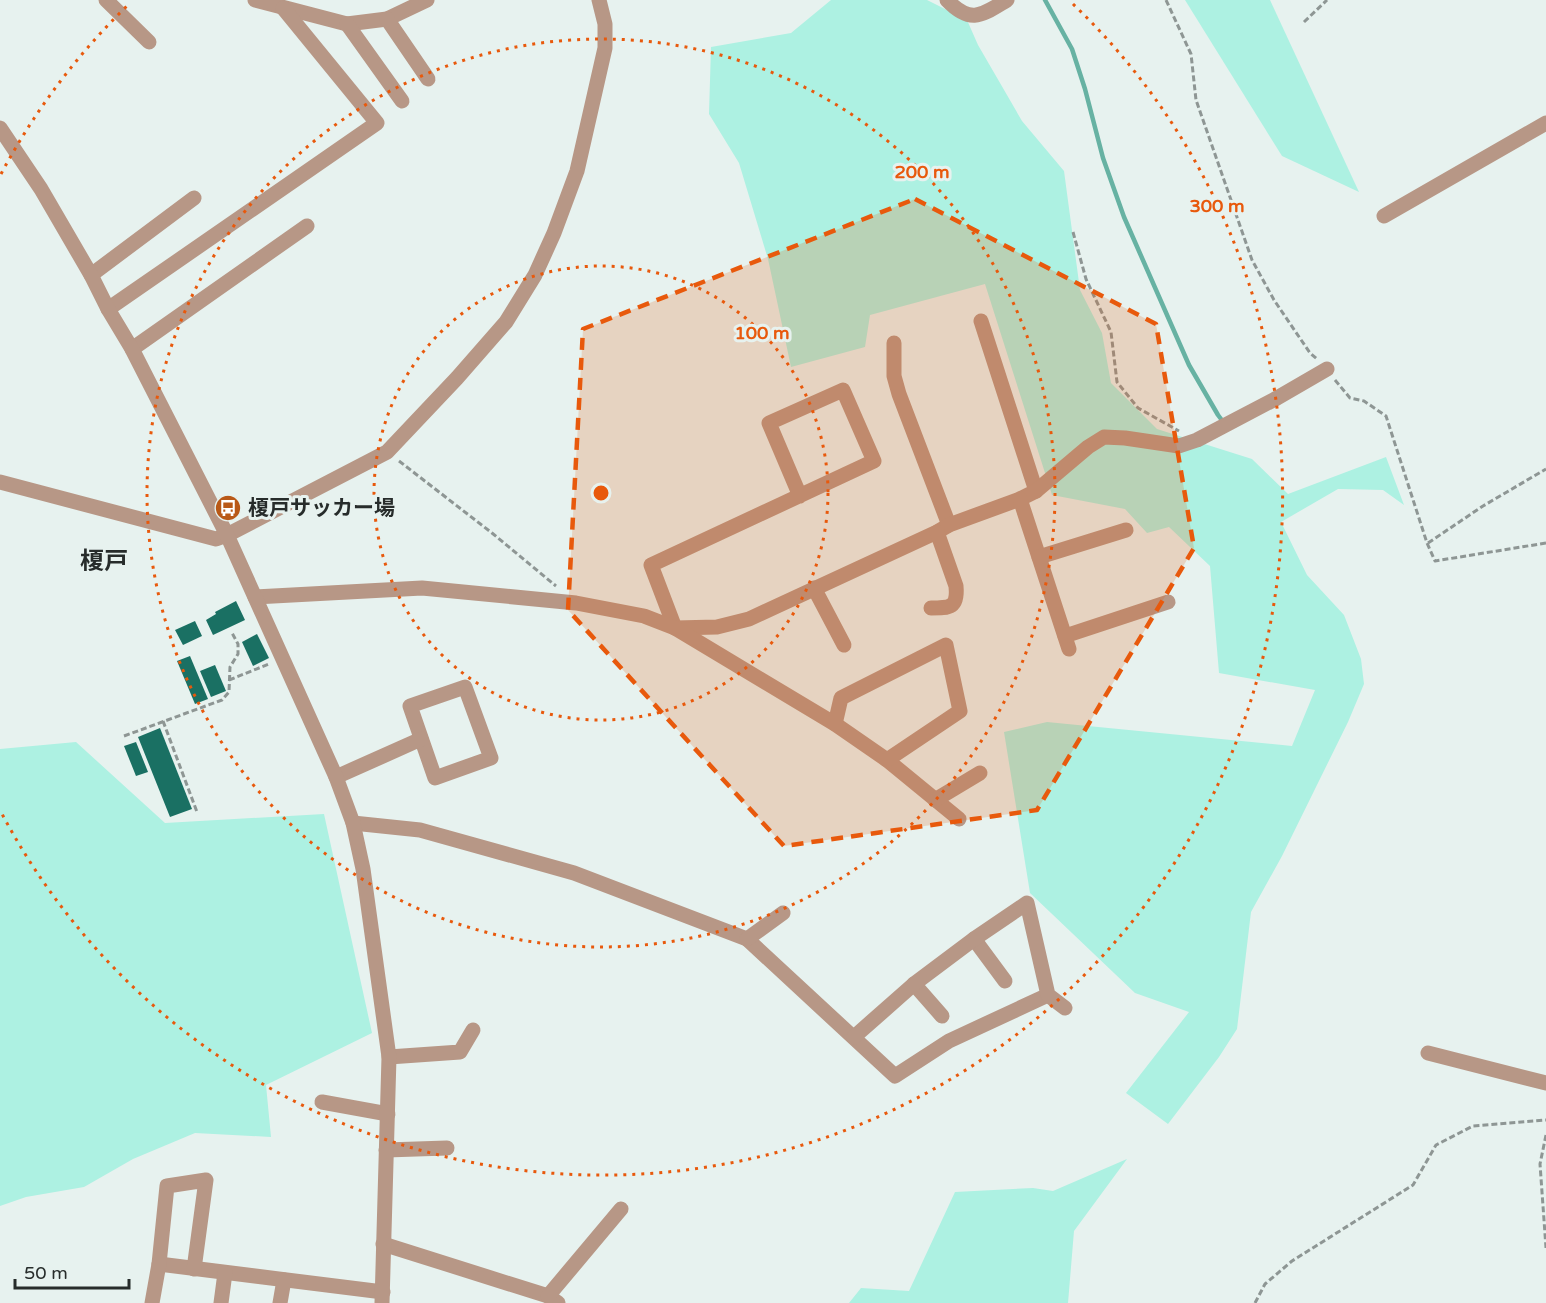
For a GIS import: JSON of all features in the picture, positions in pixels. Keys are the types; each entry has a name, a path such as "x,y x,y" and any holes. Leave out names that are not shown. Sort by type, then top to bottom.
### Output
{"street":[{"path":"106,0 148,42"},
{"path":"255,0 346,24 387,19 427,0"},
{"path":"0,482 216,539 387,452 506,322 535,275 554,233 577,171 605,48 605,24 599,0"},
{"path":"947,0 958,10 969,15 982,15 1007,0"},
{"path":"108,309 377,123 283,8"},
{"path":"387,19 428,79"},
{"path":"346,24 402,101"},
{"path":"1384,216 1546,123"},
{"path":"0,128 41,189 91,275 132,349 227,535 336,777 353,823 363,869 388,1057 382,1298 284,1280 159,1264"},
{"path":"91,275 194,198"},
{"path":"132,349 307,226"},
{"path":"981,321 1036,491"},
{"path":"894,343 894,376 943,529 956,586 957,595 954,603 948,608 931,608"},
{"path":"675,628 717,627 749,619 943,529 1020,499 1036,491 1088,447 1104,437 1179,446 1197,440 1327,369"},
{"path":"675,628 651,565 800,496 874,461 843,390 769,423 800,496"},
{"path":"1020,499 1067,643 1168,602"},
{"path":"1039,557 1126,530"},
{"path":"255,597 422,588 576,603 644,616 675,628 835,724 887,760 959,819"},
{"path":"814,588 844,645"},
{"path":"835,724 841,698 946,645 960,711 887,760"},
{"path":"465,687 491,758 435,778 421,739 410,706 465,687"},
{"path":"336,777 421,739"},
{"path":"935,800 980,774"},
{"path":"353,823 420,830 574,873 747,939 895,1076 949,1041 1048,995"},
{"path":"854,1037 914,984 1027,903 1048,995 1065,1008"},
{"path":"747,939 783,913"},
{"path":"974,939 1005,981"},
{"path":"914,984 942,1016"},
{"path":"388,1057 460,1052 473,1030"},
{"path":"1428,1053 1546,1083"},
{"path":"322,1102 388,1114"},
{"path":"386,1150 447,1148"},
{"path":"152,1303 159,1264 167,1186 206,1180 194,1269"},
{"path":"383,1244 554,1300 621,1209"},
{"path":"221,1303 225,1273"},
{"path":"280,1303 284,1280"}],"path":[{"path":"1166,0 1191,54 1196,100 1252,260 1274,300 1310,353 1327,369 1350,398 1364,401 1386,416 1427,543 1435,561 1546,543"},
{"path":"1304,22 1327,0"},
{"path":"1073,232 1086,279 1112,332 1118,382 1138,408 1197,440"},
{"path":"387,452 492,533 576,603"},
{"path":"1427,543 1483,506 1546,469"},
{"path":"124,736 222,700 229,692 230,667 238,654 238,644 231,631"},
{"path":"229,680 283,658"},
{"path":"163,722 196,812"},
{"path":"1255,1303 1265,1284 1292,1261 1413,1185 1436,1145 1473,1126 1546,1120"},
{"path":"1546,1135 1540,1164 1546,1248"}],"highlighted area":[{"path":"915,199 1156,324 1194,548 1037,810 784,846 568,610 583,329"}],"green space":[{"path":"831,0 927,0 967,20 978,45 1022,121 1064,171 1080,290 1102,333 1111,383 1157,429 1252,459 1288,494 1386,457 1404,505 1383,490 1338,489 1281,522 1307,575 1344,615 1361,659 1364,684 1348,722 1282,856 1251,912 1237,1029 1219,1057 1168,1124 1126,1093 1189,1012 1135,993 1030,893 1004,732 1047,722 1292,746 1315,690 1219,673 1210,566 1169,527 1147,533 1125,509 1052,495 985,284 870,315 865,347 791,367 768,259 739,163 709,114 711,47 791,33"},
{"path":"1185,0 1270,0 1359,192 1282,156"},
{"path":"76,742 165,823 324,814 372,1033 266,1085 271,1137 195,1133 133,1159 84,1187 26,1197 0,1206 0,749"},
{"path":"1127,1159 1074,1231 1068,1303 849,1303 861,1288 909,1291 955,1192 1033,1188 1053,1191"}],"building":[{"path":"236,601 245,620 213,635 206,620 216,614 215,612"},
{"path":"195,621 202,636 183,645 175,630"},
{"path":"257,634 269,658 253,666 242,642"},
{"path":"190,656 208,699 195,704 177,661"},
{"path":"215,665 226,691 211,697 200,671"},
{"path":"160,728 192,809 170,817 138,737"},
{"path":"136,742 148,772 136,776 124,746"}],"waterway":[{"path":"1045,0 1072,49 1103,158 1124,217 1189,365 1221,419"}],"place":[{"name":"榎戸サッカー場","path":"228,508"}],"district":[{"name":"榎戸","path":"104,561"}]}
